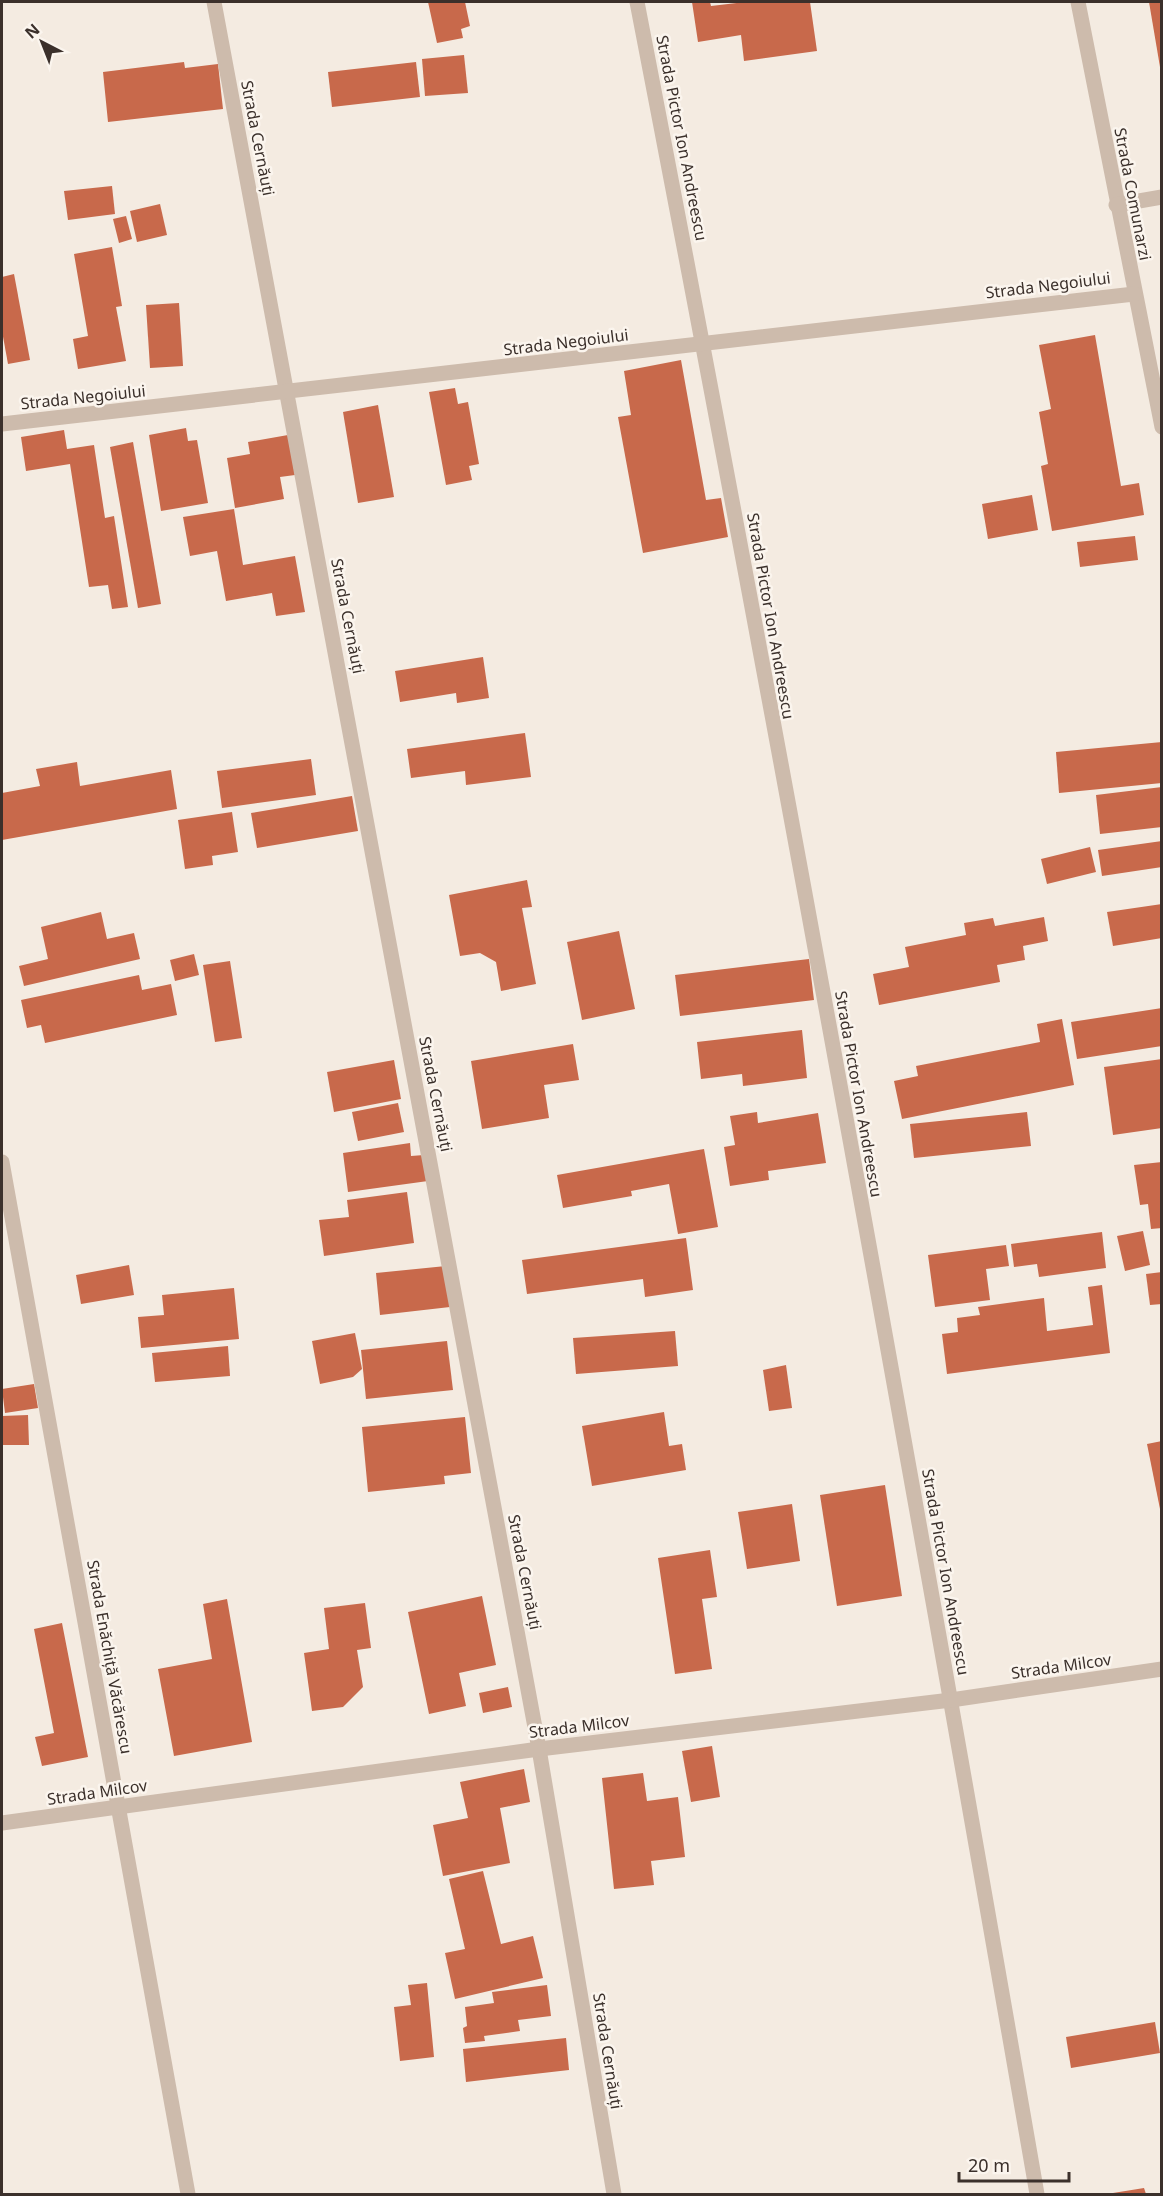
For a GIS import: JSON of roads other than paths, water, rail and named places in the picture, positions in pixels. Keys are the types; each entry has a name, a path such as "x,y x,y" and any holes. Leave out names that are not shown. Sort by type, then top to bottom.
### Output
{"street":[{"name":"Strada Cernăuți","path":"214,2 539,1749 614,2194"},
{"name":"Strada Pictor Ion Andreescu","path":"637,2 703,344 951,1700 1037,2194"},
{"name":"Strada Comunarzi","path":"1078,2 1161,427"},
{"path":"1116,204 1161,197"},
{"name":"Strada Negoiului","path":"2,424 1134,294"},
{"name":"Strada Enăchiță Văcărescu","path":"2,1162 188,2194"},
{"name":"Strada Milcov","path":"2,1823 539,1749 951,1700 1161,1669"}]}
